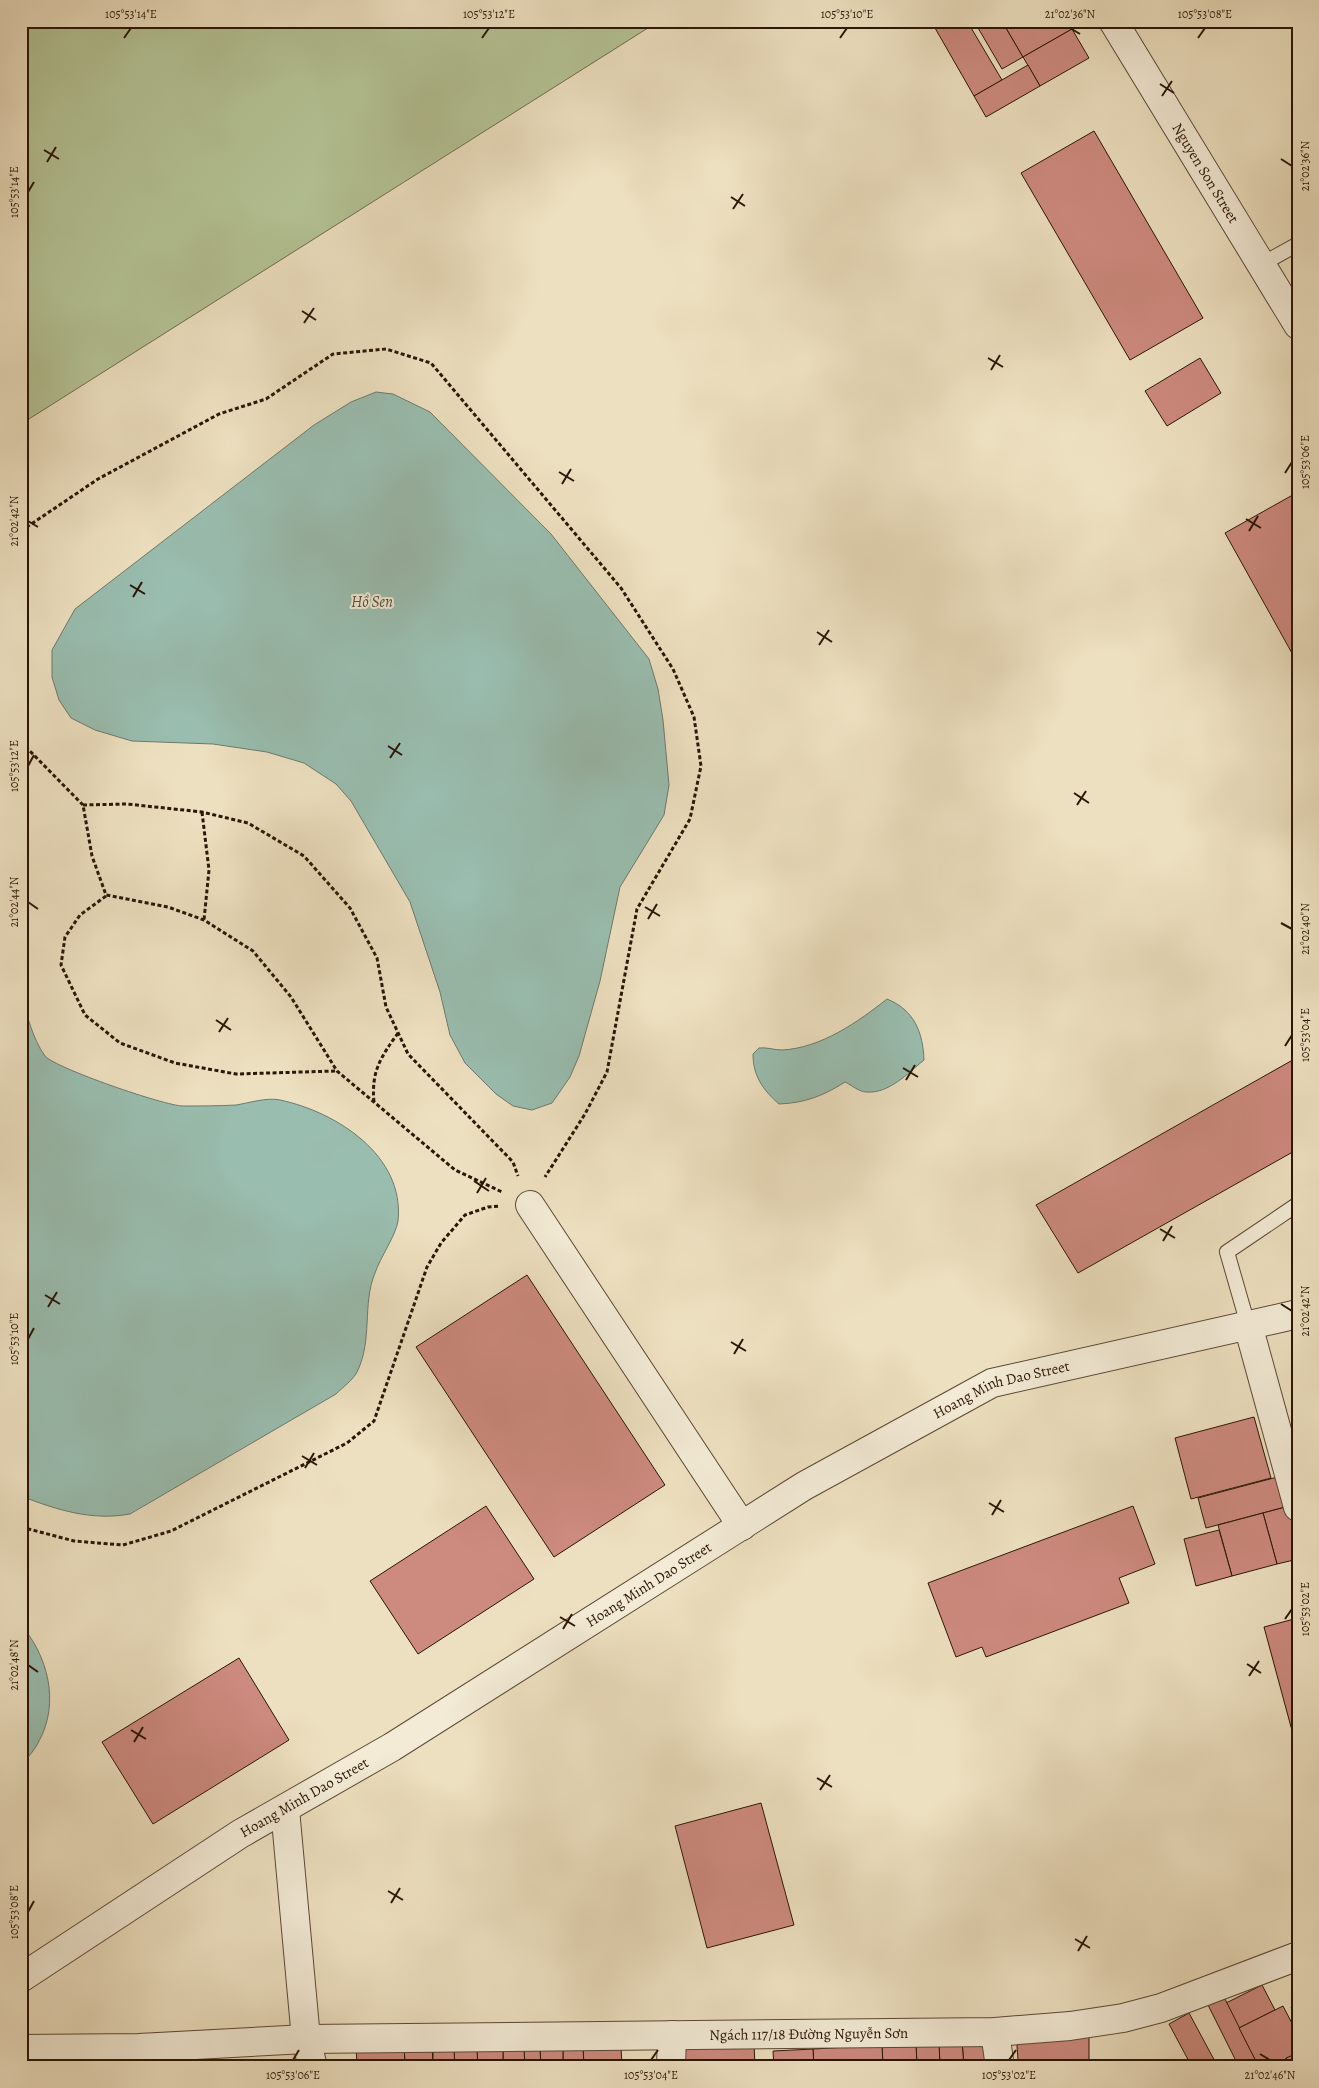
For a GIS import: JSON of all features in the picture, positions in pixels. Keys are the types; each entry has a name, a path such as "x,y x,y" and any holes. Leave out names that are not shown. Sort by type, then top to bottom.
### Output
{"street":[{"name":"Nguyen Son Street","path":"1113,21 1298,325"},
{"path":"530,1205 742,1526"},
{"name":"Hoang Minh Dao Street","path":"21,1978 240,1834 401,1741 804,1486 992,1383 1298,1314"},
{"path":"1248,1325 1298,1507"},
{"path":"285,1809 306,2039 313,2067"},
{"name":"Ngách 117/18 Đường Nguyễn Sơn","path":"21,2049 139,2057 306,2039 995,2032 1070,2026 1122,2018 1161,2008 1298,1956"},
{"path":"995,2032 1000,2067"},
{"path":"671,2067 672,2036"},
{"path":"304,2067 306,2039"}],"lane":[{"path":"1262,264 1298,244"},
{"path":"1248,1325 1227,1252 1298,1204"}],"path":[{"path":"21,531 98,479 219,414 266,399 333,354 386,349 431,364 622,588 673,669 694,717 701,766 690,819 637,909 607,1072 585,1114 562,1147 530,1205"},
{"path":"21,742 83,805 92,856 106,895"},
{"path":"83,805 127,804 202,812 248,823 304,856 350,908 377,958 386,1007 408,1054 513,1162 530,1205"},
{"path":"202,812 209,870 204,920"},
{"path":"337,1071 236,1074 175,1063 120,1043 85,1015 61,965 65,937 80,915 106,895 168,907 204,920 253,951 291,997 337,1071 455,1170 530,1205"},
{"path":"374,1102 375,1071 398,1033"},
{"path":"21,1527 74,1541 123,1545 171,1531 347,1443 374,1421 428,1267 441,1243 465,1215 488,1207 530,1205"}],"shaded area":[{"path":"21,21 659,21 21,424"}],"water":[{"name":"Hồ Sen","path":"376,392 393,394 430,412 551,534 649,659 658,689 669,785 664,815 620,887 600,981 579,1056 570,1077 552,1103 532,1110 513,1106 496,1094 465,1063 450,1035 440,992 410,902 351,801 336,784 304,763 267,752 213,744 132,741 95,730 71,718 59,700 52,677 52,650 75,609 314,425 351,402"},
{"path":"21,989 33,1033 45,1056 53,1062 111,1086 155,1100 183,1106 236,1105 275,1099 302,1106 344,1126 363,1141 379,1157 391,1176 397,1198 397,1227 377,1267 371,1285 365,1347 362,1360 353,1378 336,1394 130,1514 102,1516 75,1513 21,1496"},
{"path":"887,999 904,1009 910,1016 922,1040 924,1060 898,1082 883,1090 864,1092 845,1082 814,1098 779,1104 764,1088 757,1076 753,1062 753,1054 759,1048 782,1050 797,1048 825,1039 851,1025"},
{"path":"21,1625 30,1637 44,1665 50,1696 49,1711 39,1741 21,1766"}],"building":[{"path":"931,21 967,21 1002,80 974,96"},
{"path":"974,21 1002,21 1023,57 1002,69"},
{"path":"1002,21 1068,21 1072,29 1023,57"},
{"path":"1072,29 1089,58 1040,86 1023,57"},
{"path":"1028,65 1040,86 986,117 974,96"},
{"path":"1094,131 1203,318 1130,360 1021,173"},
{"path":"1200,358 1221,393 1167,426 1145,391"},
{"path":"1298,492 1298,664 1225,533"},
{"path":"1298,1057 1298,1149 1078,1273 1036,1205"},
{"path":"527,1275 665,1485 554,1557 416,1347"},
{"path":"1254,1417 1271,1478 1191,1499 1175,1438"},
{"path":"1285,1475 1293,1505 1206,1528 1198,1498"},
{"path":"1293,1505 1298,1523 1298,1559 1277,1564 1263,1513"},
{"path":"486,1506 534,1579 418,1654 370,1581"},
{"path":"1133,1506 1155,1564 1119,1578 1129,1603 986,1657 982,1647 956,1657 928,1583"},
{"path":"1263,1513 1277,1564 1232,1576 1218,1525"},
{"path":"1219,1530 1232,1576 1196,1586 1184,1539"},
{"path":"1298,1618 1298,1737 1294,1738 1264,1627"},
{"path":"239,1658 289,1740 153,1824 102,1742"},
{"path":"761,1803 794,1925 707,1948 675,1826"},
{"path":"1262,1985 1275,2010 1239,2028 1226,2003"},
{"path":"1224,1997 1259,2067 1239,2067 1208,2005"},
{"path":"1298,2004 1298,2021 1291,2007"},
{"path":"1283,2006 1298,2035 1298,2053 1269,2067 1259,2067 1239,2028"},
{"path":"1189,2013 1218,2067 1192,2067 1169,2024"},
{"path":"1089,2028 1089,2067 1065,2067 1018,2060 1016,2032"},
{"path":"994,2039 996,2067 964,2067 962,2041"},
{"path":"962,2041 964,2067 940,2067 939,2042"},
{"path":"432,2042 433,2067 405,2067 404,2043"},
{"path":"939,2042 940,2067 917,2067 916,2043"},
{"path":"404,2043 405,2067 357,2067 356,2044"},
{"path":"754,2043 755,2067 682,2067 680,2047"},
{"path":"916,2043 917,2067 883,2067 882,2045"},
{"path":"882,2045 883,2067 814,2067 813,2049"},
{"path":"621,2046 622,2067 584,2067 583,2047"},
{"path":"563,2047 583,2047 584,2067 563,2067"},
{"path":"563,2047 563,2067 541,2067 540,2049"},
{"path":"524,2049 540,2049 541,2067 525,2067"},
{"path":"524,2049 525,2067 503,2067 503,2050"},
{"path":"813,2049 814,2067 774,2067 773,2051"},
{"path":"477,2050 503,2050 503,2067 478,2067"},
{"path":"477,2050 478,2067 455,2067 454,2051"},
{"path":"433,2051 454,2051 455,2067 433,2067"},
{"path":"1298,2053 1298,2067 1290,2067 1286,2058"}]}
